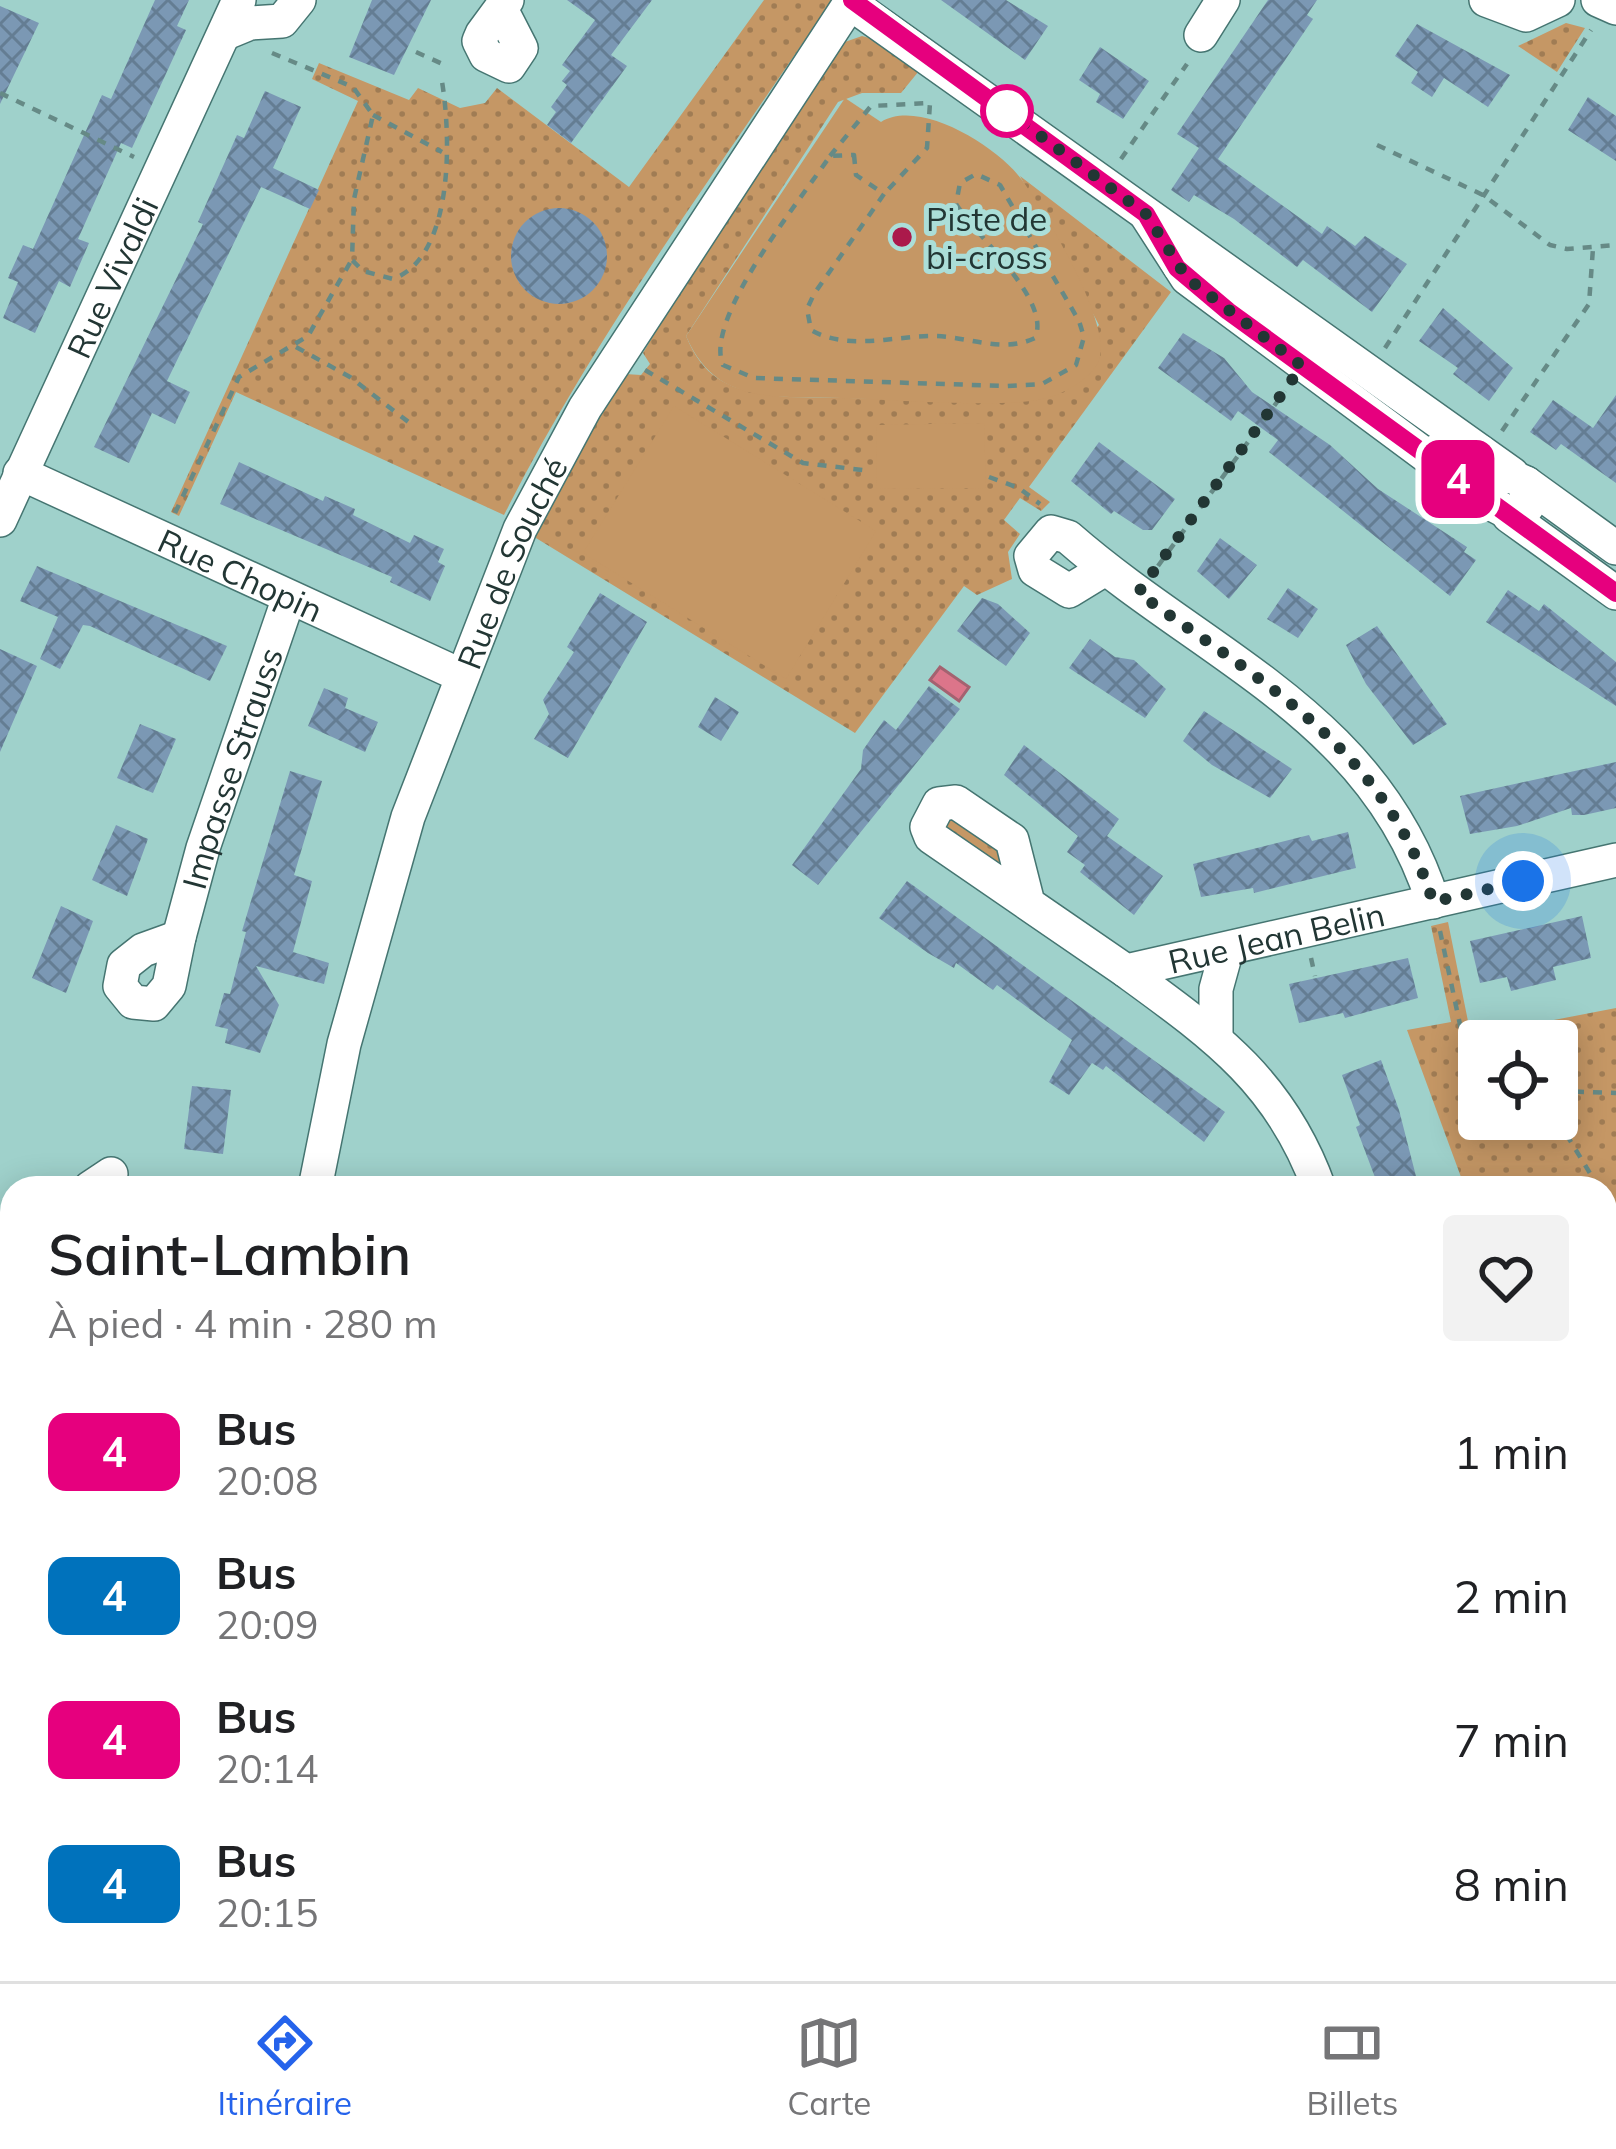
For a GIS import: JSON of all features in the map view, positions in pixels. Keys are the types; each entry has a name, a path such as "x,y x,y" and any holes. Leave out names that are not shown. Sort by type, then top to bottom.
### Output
{"street":[{"name":"Rue Vivaldi","path":"0,520 239,0"},
{"path":"226,33 250,23 282,21 299,0"},
{"path":"1201,34 1223,0"},
{"path":"1486,0 1526,15 1558,0"},
{"path":"851,2 1616,548"},
{"name":"Rue de Souché","path":"317,1176 344,1044 407,817 520,530 620,354 851,2"},
{"path":"1146,214 1177,268 1228,311 1616,593"},
{"path":"1228,311 1248,282"},
{"name":"Rue Chopin","path":"20,473 288,600 460,675"},
{"path":"1499,510 1527,507 1519,479"},
{"path":"1105,569 1076,592 1052,584 1035,570 1031,556 1051,532 1068,537 1319,725 1360,766 1408,834 1433,902"},
{"name":"Impasse Strauss","path":"179,938 203,848 288,600"},
{"name":"Rue Jean Belin","path":"1027,899 1126,971 1616,860"},
{"path":"1216,1037 1216,989 1227,949"},
{"path":"1126,971 1216,1037 1267,1087 1289,1120 1314,1176"}],"path":[{"path":"1370,372 1607,4"},
{"path":"226,33 353,87 373,115 444,153"},
{"path":"1104,183 1195,53 1201,34"},
{"path":"416,52 447,66"},
{"path":"352,260 363,271 393,279 423,253 442,209 447,105 441,76"},
{"path":"0,93 160,170"},
{"path":"930,104 927,148 884,194 814,294 807,309 812,330 836,339 930,336 1006,346 1035,338 1038,318 1030,302 992,244 956,204 960,183 976,174 990,177 1007,195 1079,321 1084,338 1076,364 1042,384 1007,386 754,378 723,365 717,351 722,324 830,156 871,106 930,104"},
{"path":"164,541 239,377 296,347 352,260 354,199 373,115"},
{"path":"1377,145 1483,195 1550,245 1593,248 1616,244"},
{"path":"830,156 854,155 856,175 884,194"},
{"path":"1484,454 1589,304 1593,248"},
{"path":"296,347 350,377 415,427"},
{"path":"620,354 802,463 871,471"},
{"path":"1138,593 1302,366"},
{"path":"989,477 1036,500 1051,532"},
{"path":"1433,902 1459,1020"},
{"path":"1578,1092 1616,1093"},
{"path":"1570,1140 1592,1176"}],"shaded area":[{"path":"764,0 832,0 618,317 504,515 236,392 179,516 171,512 358,101 312,79 319,63 409,100 418,88 460,108 485,103 497,88 629,187"},
{"path":"1566,23 1585,28 1557,72 1518,46"},
{"path":"862,36 884,42 923,66 901,93 862,93 838,102 686,336 714,376 739,388 787,397 1028,401 1099,325 1020,176 1171,292 1029,487 1050,502 1041,511 1020,498 1004,520 1020,534 1008,552 1012,579 977,595 964,586 855,733 531,535 625,374 641,375 650,364 643,353 730,205 842,43"},
{"name":"Piste de bi-cross","path":"845,98 881,122 897,116 936,121 977,141 1011,167 1074,268 1096,321 1099,360 1085,378 1050,397 1008,403 771,396 731,386 699,359 686,336"},
{"path":"674,406 876,531 786,679 583,553"},
{"path":"984,423 986,488 877,489 876,425"},
{"path":"940,667 969,687 959,701 930,680"},
{"path":"942,811 1007,849 1003,863 996,864 939,827"},
{"path":"1448,922 1468,1020 1458,1020 1458,1140 1578,1140 1578,1020 1554,1020 1616,1008 1616,1176 1461,1176 1407,1030 1451,1022 1431,926"}],"building":[{"path":"155,0 189,0 177,26 186,30 132,148 121,143 78,239 89,243 70,287 59,281 35,333 3,318 18,282 8,278 23,245 33,249 102,95 111,99"},
{"path":"372,0 431,0 394,75 349,57"},
{"path":"567,0 652,0 611,55 627,66 571,143 547,125 556,112 551,107 567,85 562,81 570,71 562,65 595,20"},
{"path":"941,0 1006,0 1048,26 1025,60"},
{"path":"1268,0 1317,0 1307,15 1313,19 1218,159 1322,234 1327,226 1355,246 1365,236 1407,264 1372,312 1303,260 1297,267 1234,219 1194,195 1189,202 1171,190 1199,148 1177,134"},
{"path":"0,6 39,23 0,104"},
{"path":"1417,24 1510,75 1488,107 1444,78 1432,97 1411,83 1418,72 1395,56"},
{"path":"1100,47 1149,81 1123,119 1096,102 1100,94 1079,80"},
{"path":"265,91 301,107 273,168 319,190 310,209 261,187 167,381 190,392 175,424 152,413 129,463 94,447 203,224 198,222 237,135 244,138"},
{"path":"1588,97 1616,116 1616,161 1568,130"},
{"path":"559,208 577,211 593,222 604,238 604,274 593,290 577,301 559,304 541,301 525,290 514,274 511,256 514,238 525,222 541,211"},
{"path":"1443,308 1513,368 1489,401 1453,374 1458,368 1419,341"},
{"path":"1183,333 1224,358 1252,392 1330,445 1378,489 1467,547 1464,552 1476,560 1450,596 1269,452 1278,440 1238,411 1231,421 1158,368"},
{"path":"1616,395 1616,483 1561,444 1556,450 1530,432 1553,400 1593,428"},
{"path":"1099,442 1175,499 1152,530 1143,530 1114,511 1111,514 1071,481"},
{"path":"239,462 323,501 325,496 355,509 353,515 410,543 414,535 444,549 438,562 445,566 430,601 390,582 392,577 220,504"},
{"path":"1220,538 1257,565 1229,599 1197,571"},
{"path":"37,566 227,646 210,681 83,625 60,669 40,659 58,617 20,601"},
{"path":"1288,588 1318,609 1298,638 1267,619"},
{"path":"1508,590 1539,611 1544,604 1616,662 1616,706 1486,622"},
{"path":"600,593 647,622 568,758 534,739 549,714 543,700 574,652 567,647"},
{"path":"982,598 998,604 1030,633 1006,666 957,631"},
{"path":"1377,626 1447,724 1413,745 1366,684 1346,645"},
{"path":"1090,639 1115,657 1134,660 1166,689 1145,718 1069,668"},
{"path":"0,649 37,666 0,752"},
{"path":"929,686 960,709 818,885 792,865 861,769 863,750 884,720 896,730"},
{"path":"324,688 348,698 345,708 378,722 365,752 308,726"},
{"path":"715,697 739,712 721,741 698,727"},
{"path":"1204,711 1292,769 1270,798 1212,765 1183,741"},
{"path":"140,724 176,739 153,793 117,778"},
{"path":"1024,745 1119,819 1107,836 1163,876 1134,915 1080,872 1085,865 1067,852 1078,836 1004,775"},
{"path":"1616,762 1616,808 1572,815 1571,808 1517,826 1470,834 1460,796"},
{"path":"290,771 322,781 294,875 312,881 293,952 329,963 324,984 256,966 279,1005 260,1053 225,1043 228,1029 215,1026 224,993 230,994 246,932 242,931"},
{"path":"116,825 148,839 127,896 92,880"},
{"path":"1348,832 1356,868 1254,893 1253,888 1201,897 1193,864 1309,835 1312,841"},
{"path":"907,881 1225,1112 1204,1142 1106,1066 1103,1070 1092,1063 1069,1095 1049,1082 1072,1040 997,985 993,990 956,963 954,968 879,918"},
{"path":"61,906 93,921 66,993 32,978"},
{"path":"1582,916 1591,958 1553,967 1556,980 1511,991 1507,977 1480,983 1470,941"},
{"path":"1408,958 1418,998 1345,1018 1343,1013 1299,1023 1289,984"},
{"path":"1381,1060 1416,1176 1374,1176 1342,1075"},
{"path":"192,1086 231,1090 223,1154 184,1149"}],"bus line":[{"name":"4","path":"852,0 850,3 1146,214 1177,268 1228,311 1616,593"}],"place":[{"name":"Piste de bi-cross","path":"902,237"}],"route":[{"path":"1007,111 1146,214 1187,278 1302,366 1138,593 1319,725 1360,766 1408,834 1433,902 1523,881"}]}
